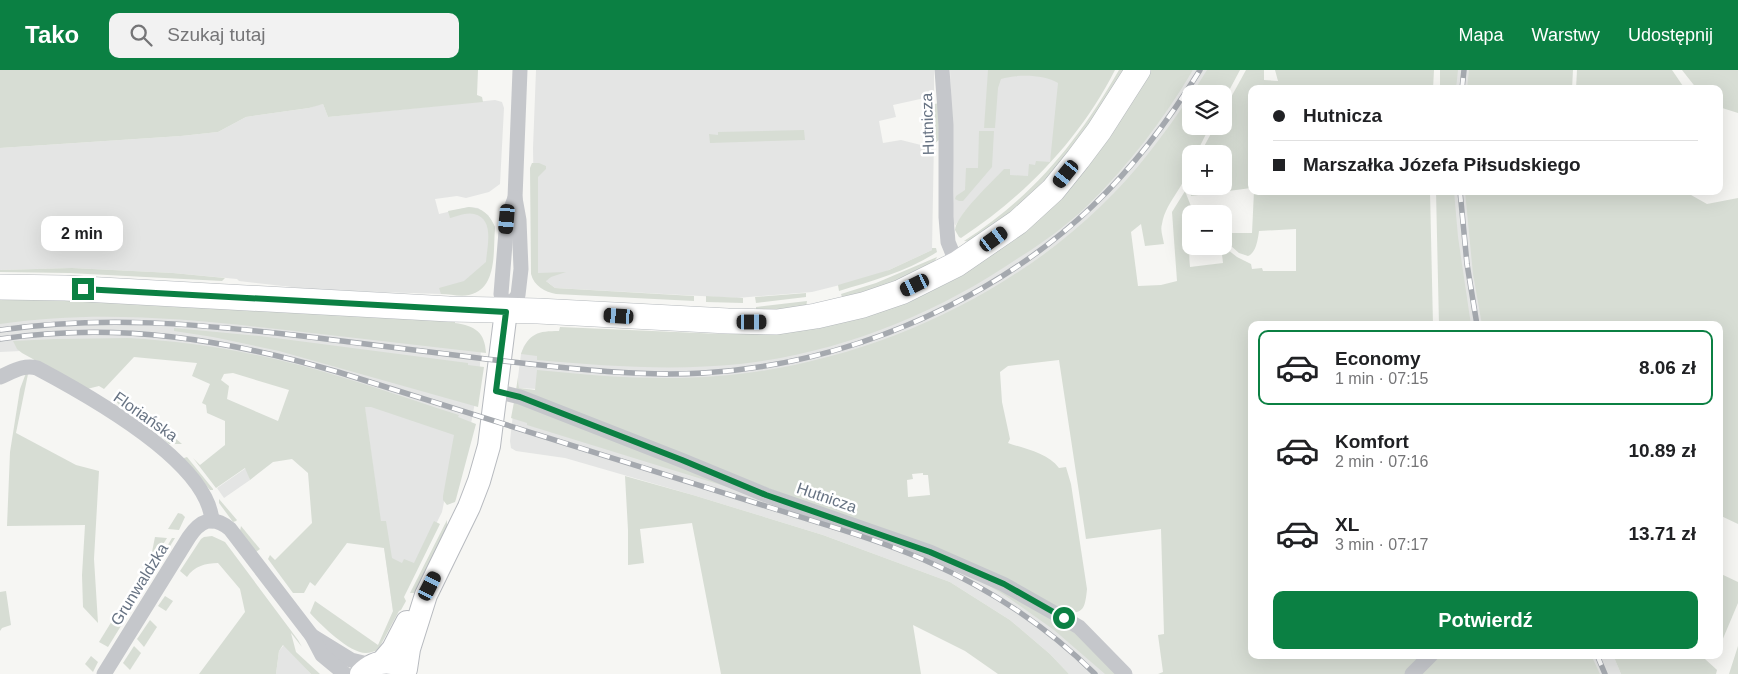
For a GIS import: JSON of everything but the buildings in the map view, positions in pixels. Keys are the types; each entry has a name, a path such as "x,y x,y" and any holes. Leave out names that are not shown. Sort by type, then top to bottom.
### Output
{"main road":[{"path":"0,287 65,288 709,321 776,322 822,314 863,305 901,292 957,264 1018,222 1053,190 1099,132 1138,70"},
{"path":"372,667 391,662 408,672 409,647 426,595 469,507 490,446 506,312"},
{"path":"372,667 393,649 408,620 426,595"}],"street":[{"path":"506,312 501,294 507,219 514,198 520,70"},
{"name":"Hutnicza","path":"942,70 946,125 946,216 948,242 957,264"},
{"name":"Floriańska","path":"0,377 22,368 37,368 135,427 178,462 209,505 212,521"},
{"name":"Hutnicza","path":"496,391 520,397 766,495 930,552 1004,584 1079,627 1094,640 1125,674"},
{"path":"212,521 230,529 312,636 322,655 345,674"},
{"name":"Grunwaldzka","path":"104,674 188,537 199,524 212,521"},
{"path":"312,636 351,660 372,667"},
{"path":"1412,674 1428,659"}],"shaded area":[{"path":"0,70 478,70 477,95 482,97 483,102 328,117 323,104 309,108 246,117 218,132 0,148"},
{"path":"536,70 934,70 934,96 893,105 896,117 879,121 883,143 901,140 925,146 934,139 932,250 876,276 812,292 737,298 555,288 535,272 533,148"},
{"path":"950,70 1068,70 1050,162 1030,182 965,211 955,226 952,217 954,191"},
{"path":"988,70 1115,70 1085,119 1049,164 1007,204 961,238 955,230 957,224 976,198 1004,169 1010,169 1010,175 1028,176 1029,164 1035,165 1036,161 1050,162 1058,83 1045,78 1030,76 1015,76 1001,79 998,88 995,128 984,128"},
{"path":"1119,70 1126,70 1067,157 1026,201 971,242 964,241 1012,205 1053,165 1087,120"},
{"path":"1149,70 1193,70 1145,141 1117,175 1071,220 1038,245 988,278 921,313 886,328 814,351 777,359 715,366 613,366 537,360 537,356 521,354 531,337 540,333 559,331 560,327 722,334 762,333 952,279"},
{"path":"1193,70 1216,70 1207,85 1183,85"},
{"path":"1207,70 1240,70 1232,85 1198,85"},
{"path":"1246,70 1264,70 1264,80 1278,81 1275,70 1434,70 1433,85 1248,85 1248,188 1232,191 1232,145 1205,145 1210,135 1232,135 1232,95"},
{"path":"1440,70 1458,70 1456,85 1440,85"},
{"path":"1455,70 1473,70 1472,85 1454,85"},
{"path":"1469,70 1573,70 1572,85 1467,85"},
{"path":"1577,70 1672,70 1682,85 1576,85"},
{"path":"1682,70 1738,70 1738,113 1723,108 1723,85 1694,85"},
{"path":"1182,86 1182,123 1141,181 951,324 725,392 664,396 519,388 518,377 521,354 528,341 820,336 1154,126"},
{"path":"495,100 502,102 504,108 500,184 489,192 466,198 457,196 435,199 439,214 469,207 478,208 488,215 495,227 490,272 441,294 318,290 173,273 72,268 0,270 0,148 218,132 246,117 309,108 323,104 328,117"},
{"path":"940,103 940,139 934,144 934,104"},
{"path":"1182,107 1182,135 1206,135 1200,145 1182,145 1182,184 1164,215 1161,229 1164,244 1145,246 1141,224 1131,232 1138,286 1161,285 1177,281 1172,212 1183,195 1187,195 1190,205 1182,205 1182,255 1189,255 1190,267 1223,263 1222,255 1232,255 1232,253 1251,264 1252,269 1296,271 1296,229 1259,231 1255,249 1248,256 1239,253 1232,247 1232,233 1252,233 1254,195 1430,195 1433,321 1248,321 1248,659 1422,659 1407,674 1158,674 1163,672 1158,635 1164,634 1161,529 1086,539 1059,360 1008,366 1000,372 1002,402 1010,439 1008,443 1043,455 1059,468 1066,467 1071,484 1087,589 1082,610 1074,613 1061,612 840,516 516,390 518,377 519,388 535,390 537,370 650,378 718,376 771,370 823,358 874,343 924,323 972,300 1018,272 1061,241 1101,206 1149,153","holes":["923,473 923,475 928,475 930,495 908,497 907,480 913,479 912,474"]},
{"path":"804,130 805,140 710,143 709,134 718,135 718,132"},
{"path":"979,131 994,131 992,167 963,201 959,201 955,199 956,196 965,190 966,168 978,168"},
{"path":"532,163 546,166 546,169 538,177 538,273 566,272 551,277 546,281 555,288 694,296 694,301 556,294 548,292 537,285 531,274 530,168"},
{"path":"1436,195 1454,195 1458,237 1470,321 1439,321"},
{"path":"1451,195 1470,195 1487,321 1467,321"},
{"path":"1465,195 1691,195 1707,204 1738,198 1738,524 1723,517 1723,321 1481,321 1473,274"},
{"path":"469,207 485,213 495,227 494,257 489,277 485,285 469,295 441,294 439,288 464,281 486,262 488,234 485,221 474,214 462,214 450,218 448,211"},
{"path":"932,248 936,248 937,252 914,265 890,275 839,291 838,285 889,270 932,250"},
{"path":"937,257 923,270 910,276 843,300 841,294 876,283"},
{"path":"72,268 173,273 225,278 222,281 69,273 0,272 0,270"},
{"path":"806,293 806,297 756,303 755,297"},
{"path":"706,296 743,298 743,303 706,302"},
{"path":"31,297 455,321 455,323 478,331 484,340 486,353 250,326 178,320 72,317 0,324 0,298"},
{"path":"807,301 806,307 783,310 756,310 756,307"},
{"path":"135,313 481,348 479,381 470,429 364,397 124,346 0,352 0,322 21,319"},
{"path":"174,328 260,336 468,363 468,365 484,367 478,407 279,351 174,331"},
{"path":"148,339 188,343 248,353 352,380 459,415 458,417 476,424 455,502 447,505 443,500 443,496 454,435 371,407 365,407 381,521 386,521 392,558 402,563 404,559 414,563 434,521 440,524 404,597 406,601 378,650 366,653 359,652 344,644 310,613 315,601 378,645 393,611 384,548 347,543 315,586 310,582 304,593 293,593 268,559 270,555 275,560 312,523 308,473 292,459 273,462 250,480 245,468 216,488 193,458 200,465 225,445 225,421 207,413 206,405 202,403 210,384 192,376 197,363 134,357 104,389 99,386 87,389 22,353 17,349 13,341","holes":["233,373 289,390 278,421 227,399 229,386 221,380 224,374"]},
{"path":"26,373 28,374 16,433 76,465 99,471 94,559 98,623 83,607 82,575 85,525 7,526 10,452 20,389"},
{"path":"115,396 156,422 182,444 169,444 152,429 121,407 115,400"},
{"path":"514,402 776,502 527,425 527,423 511,418"},
{"path":"364,403 458,434 442,512 393,611"},
{"path":"513,414 835,520 1019,598 1113,674 1069,674 1050,654 1010,620 950,582 823,535 693,495 565,458 516,451 511,448 510,441"},
{"path":"187,457 213,490 210,490 184,461 184,458"},
{"path":"246,468 250,480 224,498 217,488"},
{"path":"625,476 823,535 950,582 1010,620 1050,654 1069,674 998,674 965,651 913,625 921,674 721,674 692,523 640,529 644,563 628,565"},
{"path":"219,499 236,521 233,522 219,503"},
{"path":"178,513 185,517 179,530 168,529"},
{"path":"447,520 447,527 417,593 410,593"},
{"path":"241,526 260,549 256,552 240,531"},
{"path":"212,536 225,542 298,640 302,647 291,633 296,652 320,674 311,674 283,645 279,651 276,674 199,674 245,612 240,589 218,563 201,566 193,570 187,577 180,571 201,539"},
{"path":"155,537 167,538 162,546 166,548 172,538 175,538 154,572 144,568 151,557"},
{"path":"1723,575 1738,582 1738,603 1723,639"},
{"path":"979,576 1077,633 1121,674 1105,674 1054,630 986,584"},
{"path":"139,577 148,582 108,647 99,642"},
{"path":"6,591 11,625 2,628 0,631 0,592"},
{"path":"165,596 173,601 166,611 158,606"},
{"path":"150,620 157,627 144,647 137,639"},
{"path":"284,645 311,674 276,674 279,651"},
{"path":"134,646 141,653 130,670 123,663"},
{"path":"1738,646 1738,674 1729,674"},
{"path":"91,656 98,662 93,672 85,664"},
{"path":"1430,659 1593,659 1600,674 1416,674"},
{"path":"1583,659 1615,659 1621,674 1589,674"},
{"path":"1615,659 1705,659 1717,670 1716,674 1621,674"}],"railway":[{"path":"0,330 39,325 114,322 188,325 302,336 567,368 648,374 703,373 767,366 798,360 860,343 920,320 989,284 1026,260 1060,234 1122,176 1175,108 1200,70"},
{"path":"1462,85 1464,70"},
{"path":"1460,195 1467,264 1476,321"},
{"path":"0,339 87,332 171,337 254,351 338,372 850,532 904,552 953,573 997,597 1058,641 1095,674"},
{"path":"1599,659 1605,674"}],"route":[{"path":"83,289 506,312 496,391 520,397 766,495 930,552 1004,584 1064,618"}]}
